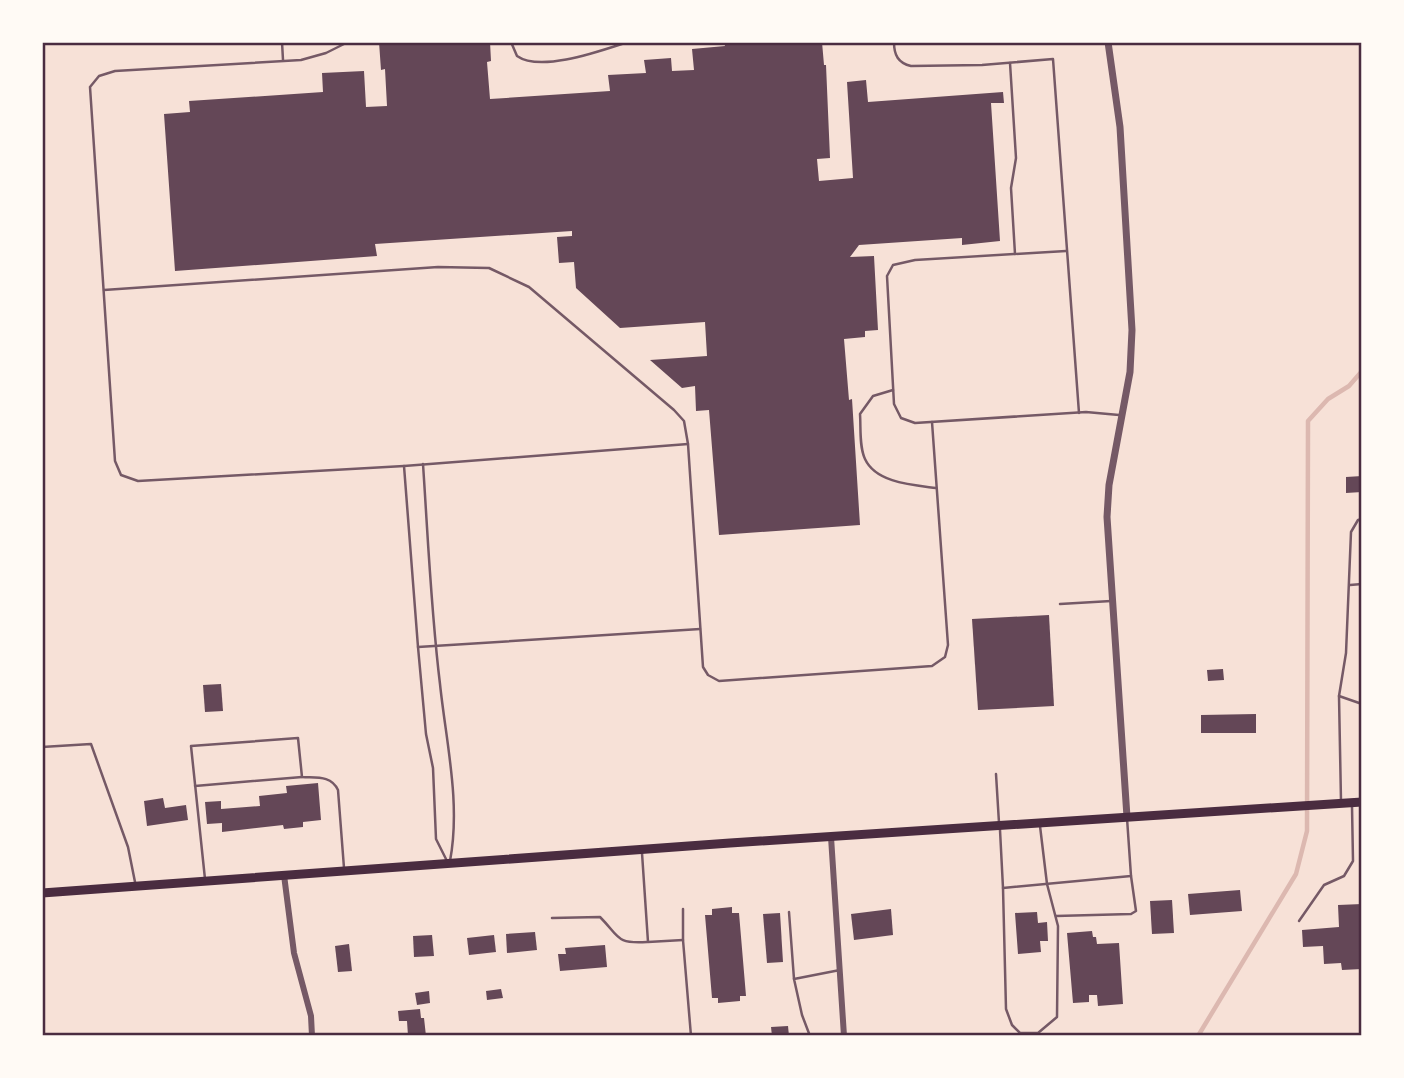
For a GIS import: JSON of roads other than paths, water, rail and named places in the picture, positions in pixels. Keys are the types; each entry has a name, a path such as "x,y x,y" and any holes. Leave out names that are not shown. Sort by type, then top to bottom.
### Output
{"main road":[{"path":"42,893 1000,825 1357,803"}],"street":[{"path":"1108,42 1120,127 1132,306 1130,372 1109,485 1107,517 1126,817"},
{"path":"831,837 844,1036"},
{"path":"284,875 294,953 311,1016 312,1036"}],"lane":[{"path":"282,42 283,61"},
{"path":"348,42 312,58 116,71 99,76 90,87 117,470 128,480 138,481 404,466 688,444"},
{"path":"511,42 517,56 529,61 575,58 628,42"},
{"path":"894,42 897,57 911,66 1053,60 1079,413"},
{"path":"1010,63 1016,158 1011,188 1015,254"},
{"path":"1066,251 915,260 893,265 887,276 894,404 901,418 915,422 1079,413 1122,416"},
{"path":"104,290 438,267 489,268 513,278 542,297 684,421 688,444 703,667 708,675 719,681 937,664 945,657 948,645 932,422"},
{"path":"893,390 873,396 860,414 865,460 879,474 894,480 936,488"},
{"path":"423,464 436,646 451,771 454,837 449,864"},
{"path":"404,466 426,734 433,768 436,839 449,864"},
{"path":"1341,803 1339,696 1346,653 1351,532 1358,520 1362,519"},
{"path":"1350,585 1362,584"},
{"path":"1060,604 1111,601"},
{"path":"418,646 700,629"},
{"path":"1339,696 1362,704"},
{"path":"205,881 191,746 298,738 302,777"},
{"path":"42,747 91,744 128,847 135,886"},
{"path":"996,774 1003,888 1006,1009 1012,1025 1020,1033 1038,1033 1057,1017 1058,926 1047,884 1040,823"},
{"path":"195,786 302,777 327,778 338,790 344,871"},
{"path":"1299,921 1324,886 1344,876 1353,861 1357,803"},
{"path":"1056,916 1130,914 1136,911 1126,817"},
{"path":"642,850 648,942"},
{"path":"1003,888 1131,876"},
{"path":"683,909 691,1036"},
{"path":"789,912 794,979 810,1036"},
{"path":"552,918 600,917 618,939 629,943 683,940"},
{"path":"794,979 840,970"}],"waterway":[{"path":"1198,1036 1296,874 1307,831 1308,421 1328,399 1349,386 1362,371"}]}
